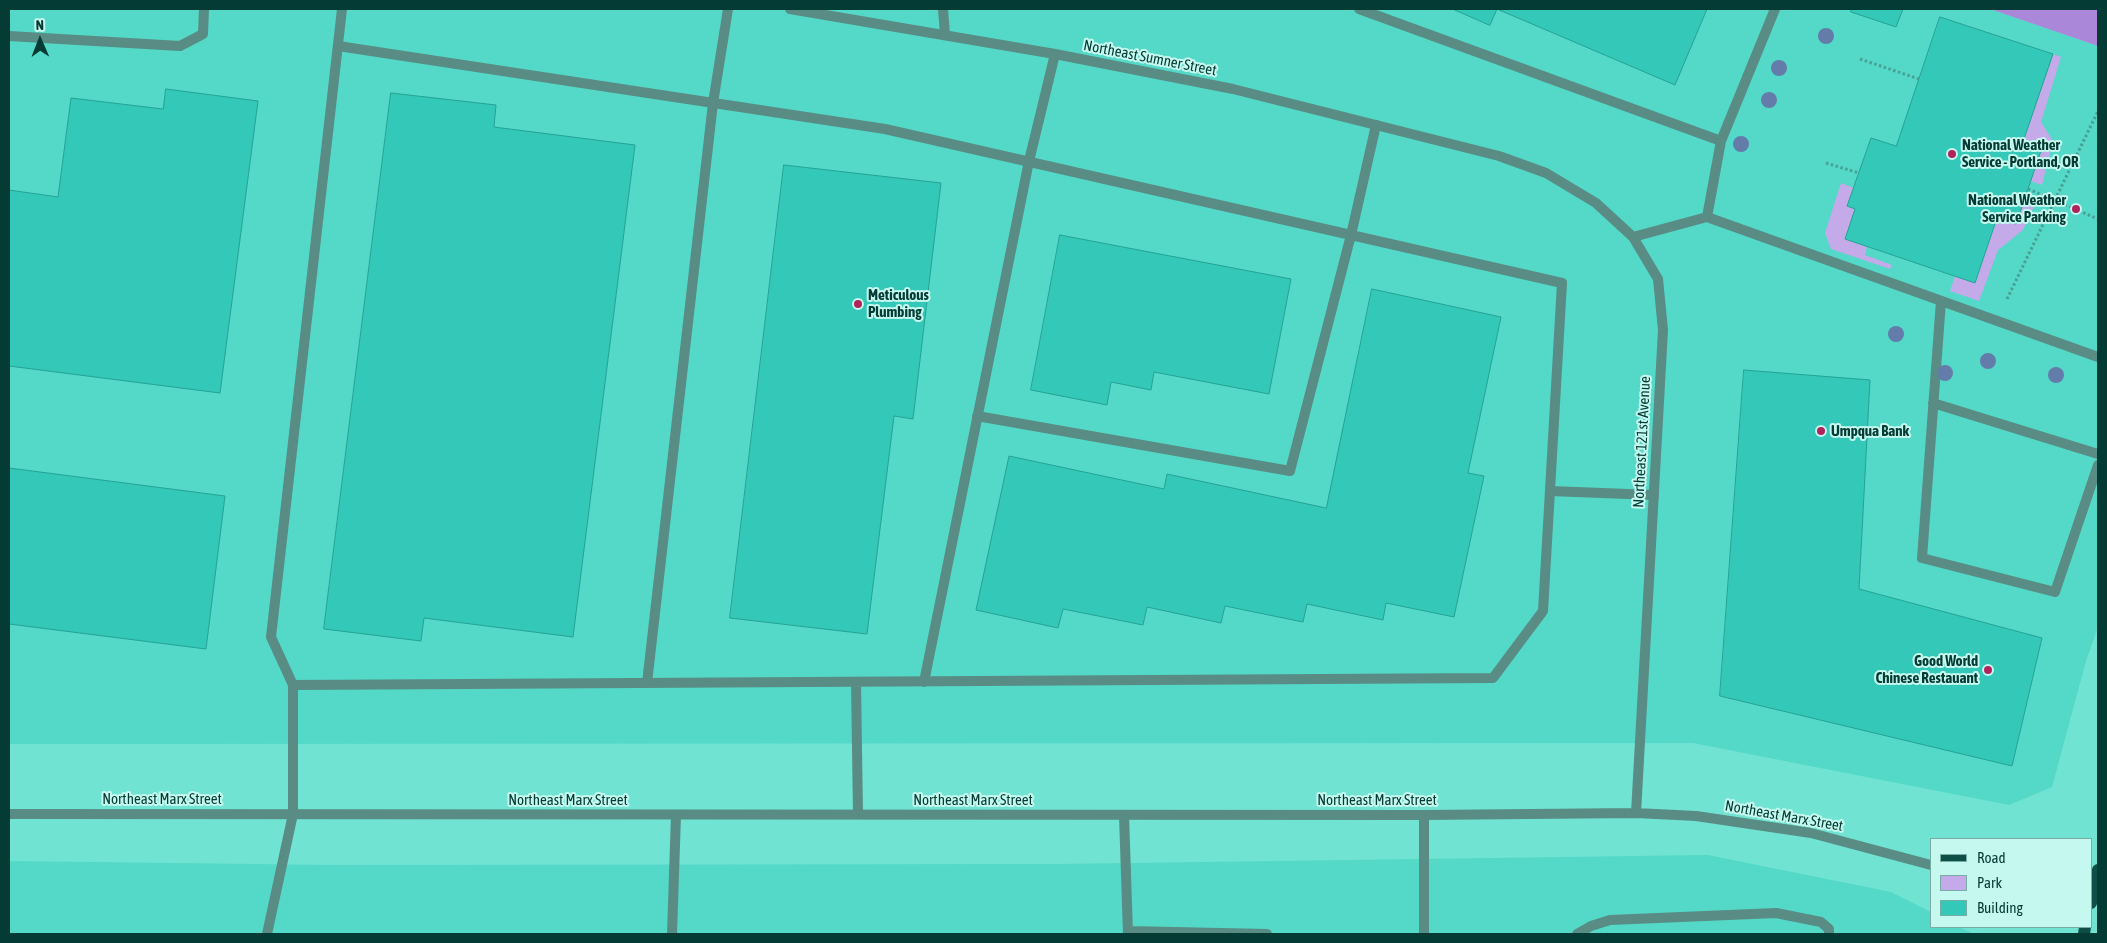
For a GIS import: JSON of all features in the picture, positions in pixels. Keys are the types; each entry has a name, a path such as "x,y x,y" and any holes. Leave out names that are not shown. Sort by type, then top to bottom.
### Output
{"main road":[{"path":"2092,899 2098,870"}],"street":[{"path":"9,36 180,46 203,34 204,9"},
{"path":"267,934 293,814 294,685 271,637 342,9"},
{"path":"647,683 713,102 728,9"},
{"name":"Northeast Sumner Street","path":"790,9 1055,54 1233,89 1500,156"},
{"path":"943,9 945,35"},
{"path":"1360,9 1721,141"},
{"path":"1707,217 1721,141 1775,9"},
{"path":"294,685 1493,678 1543,611 1562,283 885,128 338,46"},
{"path":"924,682 1029,161 1055,54"},
{"path":"977,416 1290,471 1351,235 1376,125"},
{"name":"Northeast 121st Avenue","path":"1500,156 1546,173 1596,203 1633,237 1658,279 1663,330 1636,813"},
{"path":"1633,237 1707,217 2098,357"},
{"path":"1941,301 1922,558 2055,592 2098,465"},
{"path":"1933,403 2098,454"},
{"path":"1550,491 1654,495"},
{"path":"856,682 858,814"},
{"name":"Northeast Marx Street","path":"9,814 1424,815 1636,813 1696,816 1811,833 1930,865"},
{"path":"672,934 676,815"},
{"path":"1124,815 1128,933 1267,934"},
{"path":"1424,815 1424,934"},
{"path":"1577,934 1591,926 1610,920 1776,913 1821,922 1829,929 1829,934"}],"path":[{"path":"1860,59 1919,79"},
{"path":"1996,321 2098,111"},
{"path":"1826,163 1859,173"},
{"path":"2028,189 2098,218"}],"shaded area":[{"path":"9,9 1990,9 2098,46 2098,627 2086,661 2052,787 2009,805 1693,743 9,744"},
{"path":"1990,9 2098,9 2098,46"},
{"path":"1708,855 1891,892 1930,912 1930,928 1961,928 1974,934 9,934 9,861 334,865 1060,864"}],"green space":[{"path":"2053,54 2061,57 2041,122 2053,141 2042,185 2030,181 2041,148 2023,142"},
{"path":"1841,183 1854,188 1855,209 1845,239 1867,247 1865,255 1892,265 1890,269 1831,249 1825,233"},
{"path":"2026,194 2038,198 2023,230 1998,250 1979,301 1950,291 1955,276 1975,283 1997,218 2016,224"}],"building":[{"path":"1453,9 1497,9 1490,25"},
{"path":"1497,9 1707,9 1675,85"},
{"path":"1852,9 1903,9 1896,27 1851,12"},
{"name":"National Weather Service - Portland, OR","path":"1940,17 2053,54 2023,142 2042,148 2016,224 1997,218 1975,283 1845,239 1855,209 1847,206 1871,138 1896,146"},
{"path":"166,89 258,101 220,393 9,366 9,190 58,197 71,98 163,109"},
{"path":"391,93 496,105 494,127 635,145 573,637 424,618 421,641 324,629"},
{"path":"784,165 941,183 913,419 894,416 867,634 730,618"},
{"path":"1060,235 1291,279 1269,394 1154,372 1151,390 1111,382 1107,405 1031,390"},
{"path":"1372,289 1501,317 1468,473 1484,476 1454,617 1386,603 1383,620 1307,604 1303,622 1225,606 1221,623 1147,607 1143,625 1063,609 1058,628 976,610 1009,456 1164,489 1167,474 1326,508"},
{"path":"1744,370 1870,380 1859,589 2042,638 2012,766 1720,696"},
{"path":"9,468 225,496 206,649 9,624"}],"place":[{"name":"National Weather Service - Portland, OR","path":"1952,154"},
{"name":"National Weather Service Parking","path":"2076,209"},
{"name":"Meticulous Plumbing","path":"858,304"},
{"name":"Umpqua Bank","path":"1821,431"},
{"name":"Good World Chinese Restauant","path":"1988,670"}]}
